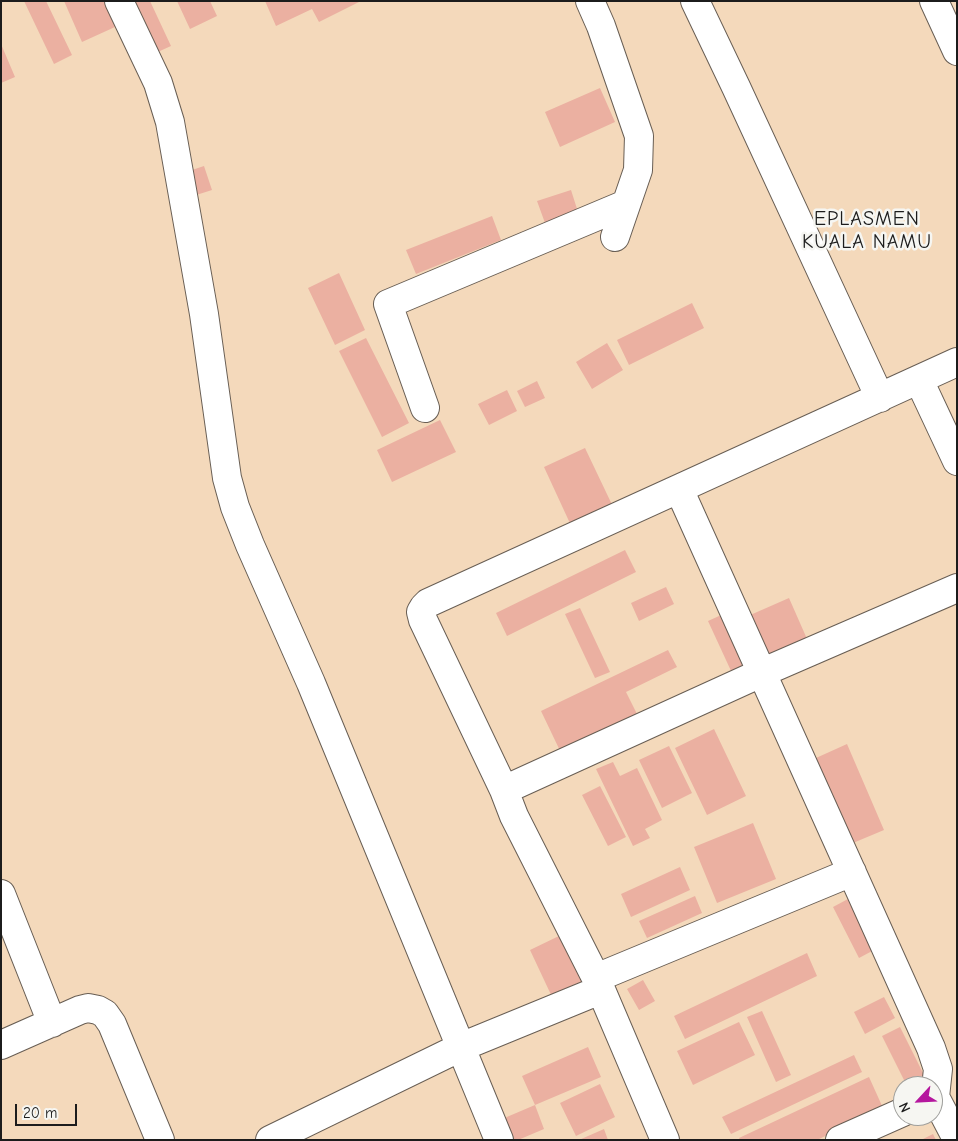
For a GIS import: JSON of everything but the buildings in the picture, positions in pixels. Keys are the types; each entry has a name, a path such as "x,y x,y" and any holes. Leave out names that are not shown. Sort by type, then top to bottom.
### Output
{"street":[{"path":"119,1 158,83 170,122 204,314 221,421 227,478 236,507 250,545 311,683 498,1140"},
{"path":"590,1 602,26 639,136 638,170 615,237"},
{"path":"694,1 736,86 880,398"},
{"path":"934,1 957,51"},
{"path":"425,408 388,304 626,204"},
{"path":"665,1140 598,984 514,816 504,790 423,620 421,612 428,603 957,362"},
{"path":"919,380 957,461"},
{"path":"679,489 852,872 938,1068 939,1076"},
{"path":"504,790 761,672 957,588"},
{"path":"270,1140 461,1047 598,984 852,872"},
{"path":"1,894 52,1023"},
{"path":"1,1045 88,1008 105,1014 120,1042 160,1140"},
{"path":"943,1097 957,1139"},
{"path":"840,1140 893,1116"}],"district":[{"name":"EPLASMEN KUALA NAMU","path":"867,230"}]}
